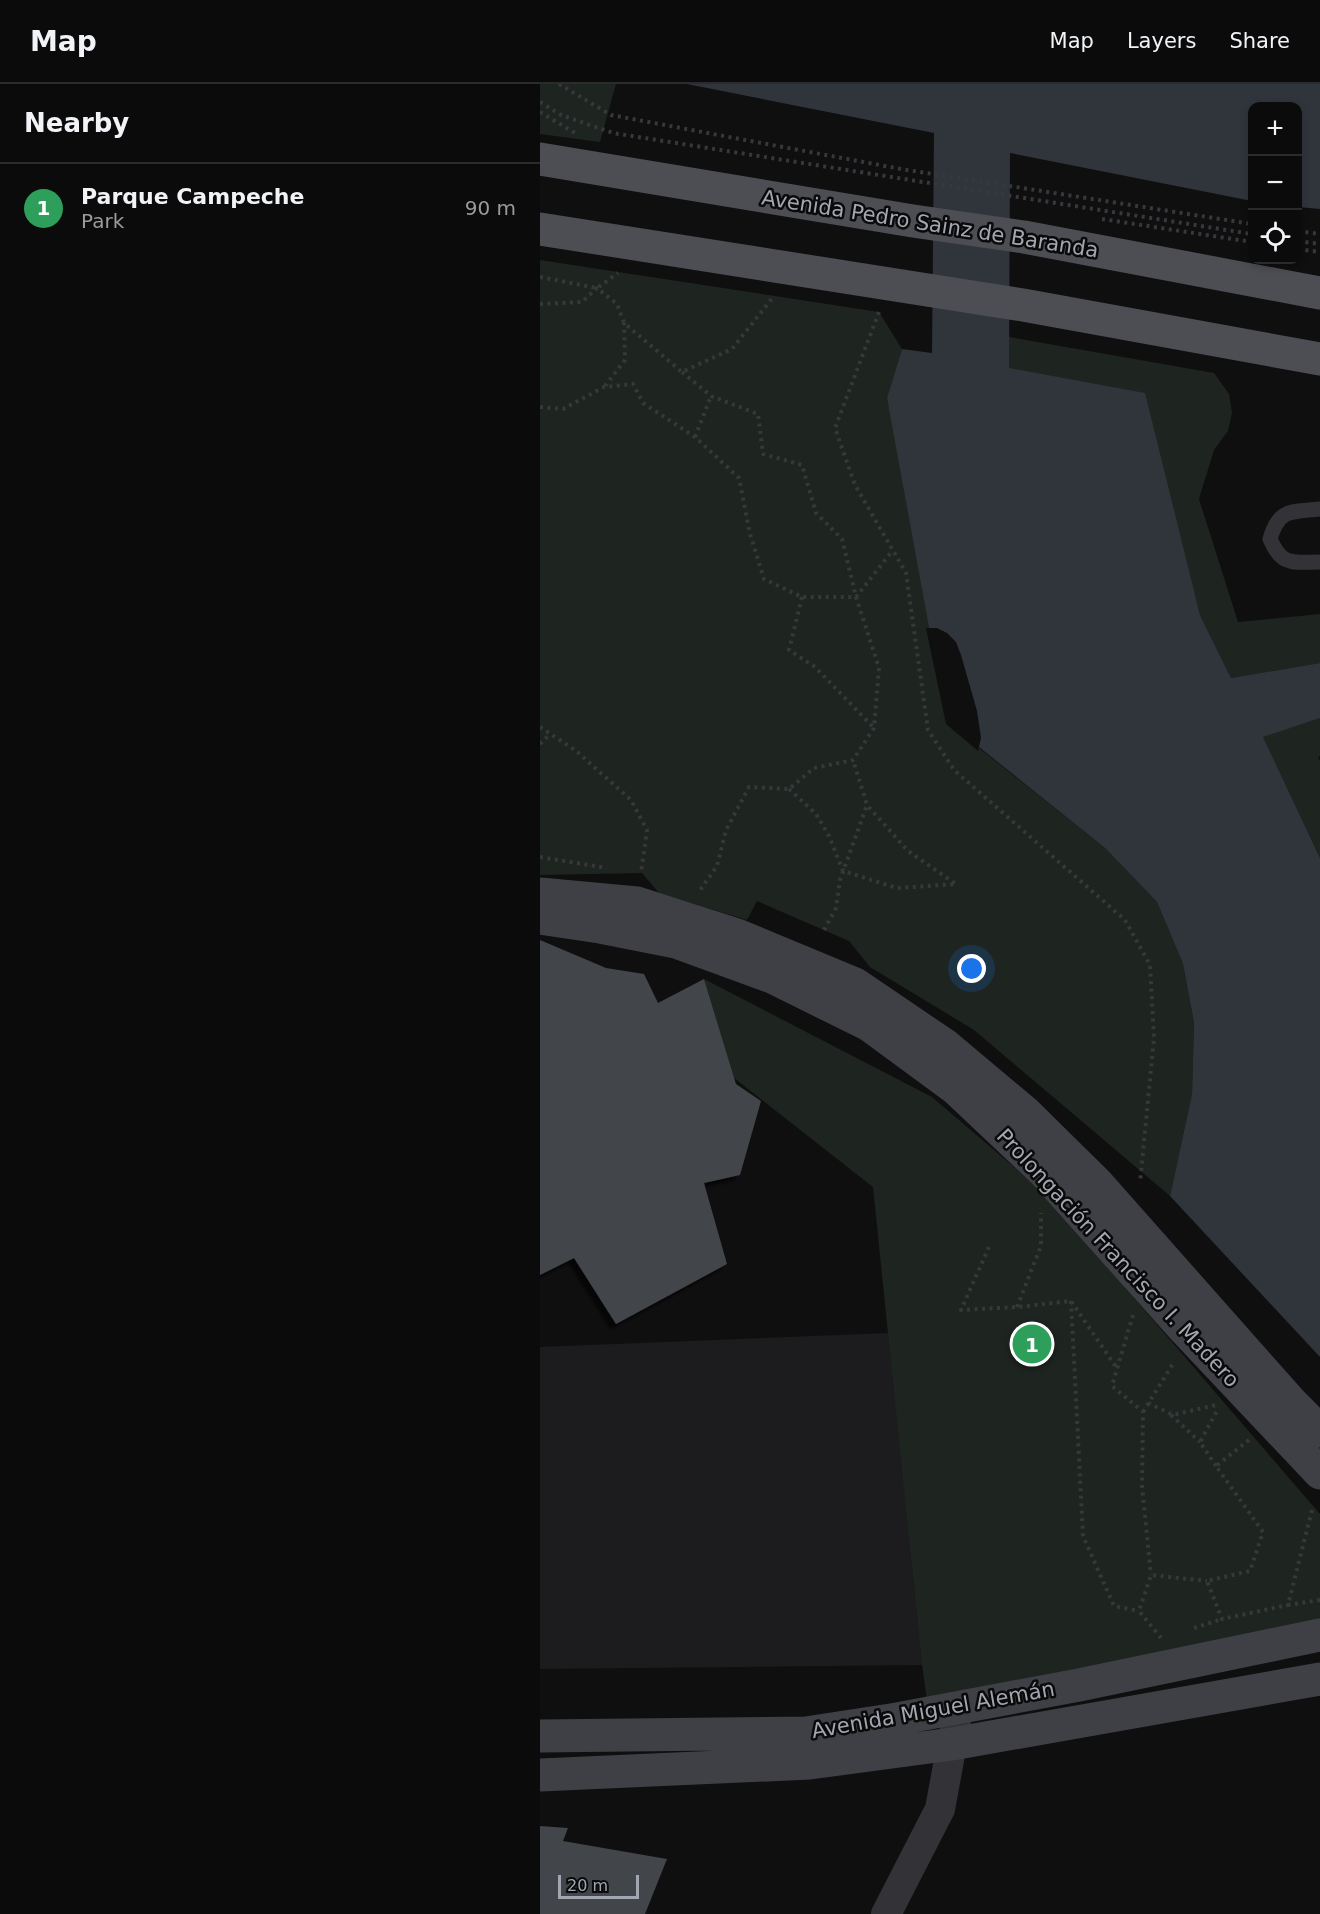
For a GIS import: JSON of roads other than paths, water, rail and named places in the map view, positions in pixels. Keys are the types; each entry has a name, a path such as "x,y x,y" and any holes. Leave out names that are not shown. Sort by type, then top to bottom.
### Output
{"main road":[{"name":"Avenida Pedro Sainz de Baranda","path":"540,159 912,222 1024,237 1320,293"},
{"path":"540,229 1023,305 1320,359"},
{"name":"Prolongación Francisco I. Madero","path":"540,894 637,903 737,935 855,984 945,1045 1026,1113 1097,1183 1291,1402 1320,1431"},
{"name":"Prolongación Francisco I. Madero","path":"540,918 676,942 772,977 870,1025 956,1089 1044,1172 1184,1329 1320,1473"},
{"name":"Avenida Miguel Alemán","path":"540,1736 806,1732 897,1719 1320,1635"},
{"path":"1131,1674 1137,1711"},
{"name":"Avenida Miguel Alemán","path":"540,1775 810,1763 952,1744 1320,1679"}],"street":[{"path":"886,1914 940,1809 959,1707"}],"lane":[{"path":"1320,509 1287,512 1275,522 1270,539 1276,553 1290,562 1320,562"}],"place":[{"name":"Parque Campeche","path":"1032,1344"}]}
